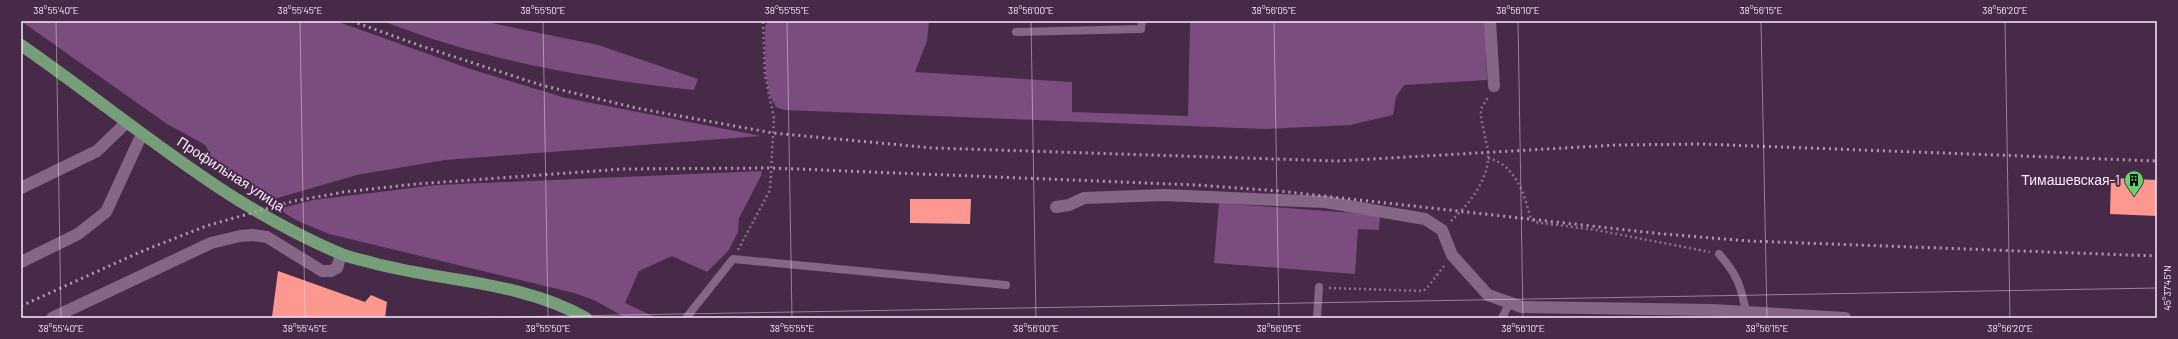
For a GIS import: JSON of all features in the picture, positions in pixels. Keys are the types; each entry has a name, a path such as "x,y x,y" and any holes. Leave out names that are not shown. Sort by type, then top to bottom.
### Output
{"main road":[{"name":"Профильная улица","path":"21,46 57,70 126,123 255,211 341,254 391,268 492,286 539,297 586,318"}],"street":[{"path":"1490,21 1494,86"},
{"path":"21,188 97,151 126,123"},
{"path":"21,262 78,234 106,212 142,134"},
{"path":"1056,207 1069,205 1084,198 1163,195 1325,202 1425,219 1442,230 1452,256 1488,295 1509,304 1522,307 1746,312 1846,318"},
{"path":"52,318 211,243 252,235 267,237 322,271 331,271 337,268 341,254"}],"lane":[{"path":"1016,32 1141,29 1142,21"},
{"path":"1719,254 1731,267 1740,283 1746,312"},
{"path":"686,318 733,258 1006,284"},
{"path":"1317,318 1319,287"},
{"path":"1502,318 1509,304"}],"path":[{"path":"733,258 770,190 774,118 765,75 763,21"},
{"path":"1442,230 1467,205 1484,175 1488,158 1482,107 1494,86"},
{"path":"1488,158 1502,164 1516,177 1531,219 1534,222 1596,230 1719,254"},
{"path":"1319,287 1423,291 1452,256"}],"shaded area":[{"path":"21,21 336,21 470,69 566,98 761,136 445,160 357,175 274,199 263,198 215,167 204,144 167,124"},
{"path":"383,21 482,21 598,45 698,79 694,90 575,74 458,47"},
{"path":"769,21 929,21 927,41 915,72 1072,82 1072,112 1188,116 1190,21 1485,21 1487,80 1404,85 1396,97 1393,115 1350,125 1265,129 784,110 776,107 767,79 765,26"},
{"path":"761,171 762,174 739,218 738,232 728,251 707,272 672,256 639,271 625,303 657,318 626,318 594,300 574,293 329,234 298,221 278,209 313,200 437,185"},
{"path":"1219,203 1380,215 1379,230 1358,229 1355,274 1214,263"}],"building":[{"name":"Тимашевская-1","path":"2111,178 2157,180 2157,216 2110,214"},
{"path":"910,199 971,199 970,224 910,223"},
{"path":"278,271 365,302 371,295 387,302 385,318 272,317"}],"railway":[{"path":"352,21 421,46 541,85 636,108 773,133 933,148 1337,161 1617,145 1701,144 2157,161"},
{"path":"21,306 140,252 206,226 294,201 344,192 416,184 623,169 771,168 1197,185 1279,191 1663,234 1749,241 2157,256"}],"place":[{"name":"Тимашевская-1","path":"2134,197"}]}
